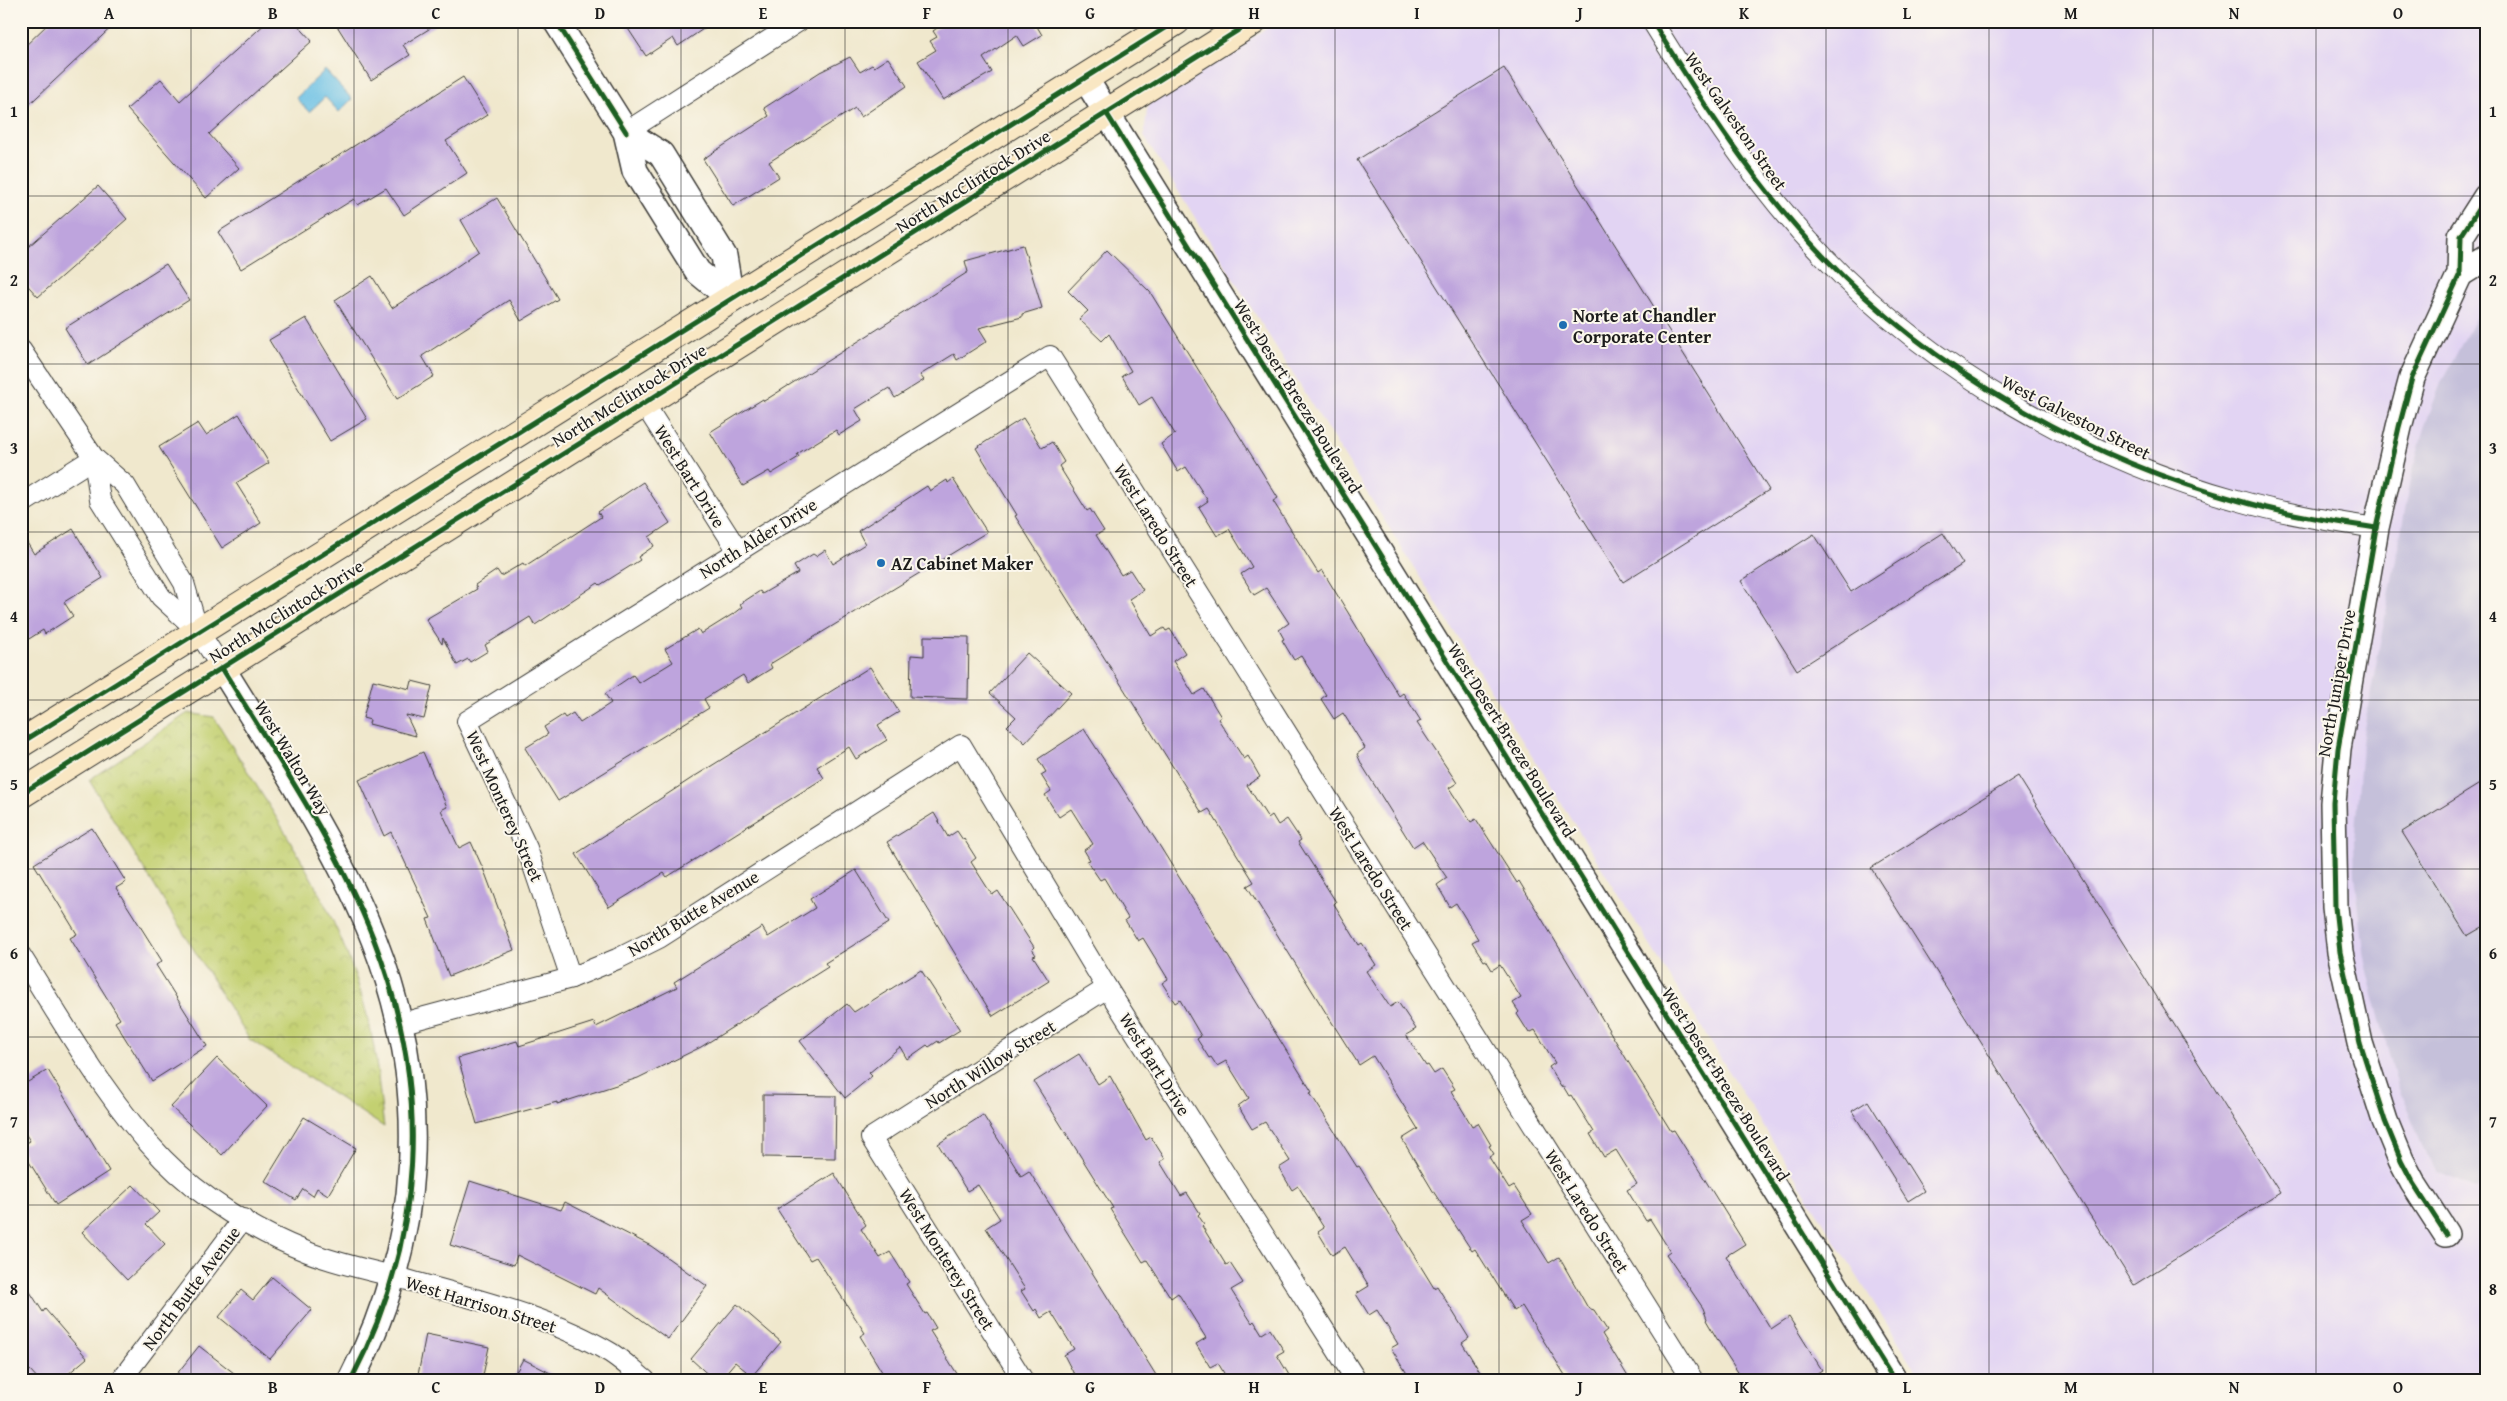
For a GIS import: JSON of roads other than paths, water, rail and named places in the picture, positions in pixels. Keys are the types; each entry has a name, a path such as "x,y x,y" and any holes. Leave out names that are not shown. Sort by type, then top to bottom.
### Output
{"main road":[{"name":"North McClintock Drive","path":"21,743 1176,21"},
{"name":"North McClintock Drive","path":"21,794 1253,21"}],"street":[{"path":"556,21 626,132 635,170 698,272 731,299"},
{"path":"626,132 799,21"},
{"name":"West Galveston Street","path":"1652,21 1707,111 1777,204 1843,276 1919,340 1959,369 2025,411 2082,440 2163,476 2266,508 2376,528"},
{"name":"West Desert Breeze Boulevard","path":"1084,78 1890,1378"},
{"name":"North Juniper Drive","path":"2446,1234 2413,1183 2376,1094 2352,1011 2340,952 2335,907 2333,803 2338,749 2376,528 2412,378 2460,274 2461,236 2486,197"},
{"path":"2460,274 2486,258"},
{"path":"21,350 94,458 125,485 184,583 198,631"},
{"name":"North Alder Drive","path":"467,720 1050,356"},
{"name":"West Laredo Street","path":"1050,356 1693,1380"},
{"name":"West Bart Drive","path":"643,402 738,551"},
{"path":"94,458 100,500 161,597 198,631 222,668"},
{"path":"21,504 94,458"},
{"name":"West Walton Way","path":"222,668 301,795 351,888 374,940 399,1024 409,1077 414,1148 408,1207 393,1277 367,1348 351,1380"},
{"name":"West Monterey Street","path":"467,720 527,848 571,978"},
{"name":"West Bart Drive","path":"961,745 1107,988 1356,1380"},
{"name":"North Butte Avenue","path":"399,1024 571,978 617,959 659,938 961,745"},
{"name":"West Harrison Street","path":"21,956 106,1089 132,1123 164,1160 201,1191 243,1219 306,1252 515,1311 565,1330 611,1354 645,1380"},
{"name":"North Willow Street","path":"871,1138 1107,988"},
{"name":"West Monterey Street","path":"871,1138 1023,1380"},
{"name":"North Butte Avenue","path":"120,1380 243,1219"}],"water":[{"path":"325,70 352,99 339,112 325,97 309,112 296,98"}],"place":[{"name":"Norte at Chandler Corporate Center","path":"1563,325"},
{"name":"AZ Cabinet Maker","path":"881,563"}]}
